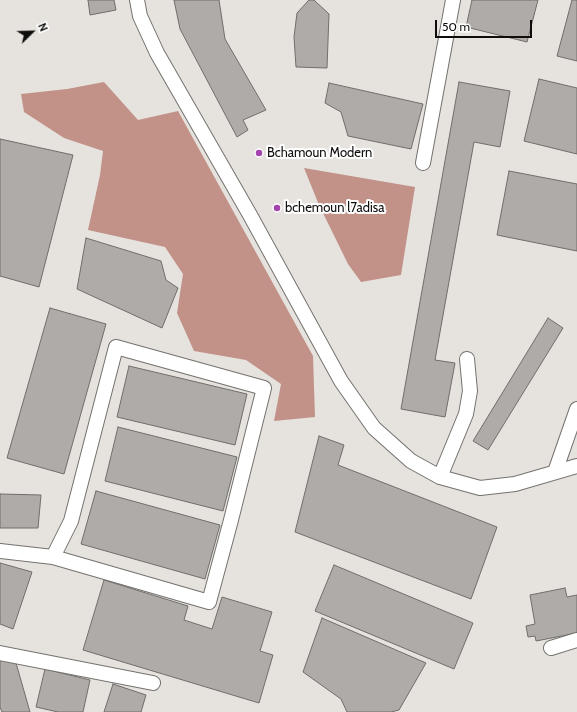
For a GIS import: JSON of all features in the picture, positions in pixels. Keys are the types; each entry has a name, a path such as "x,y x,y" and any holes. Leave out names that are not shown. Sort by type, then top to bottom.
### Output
{"street":[{"path":"136,0 140,16 157,53 250,215 341,381 374,428 411,461 440,477 480,488 515,484 577,466"},
{"path":"423,163 453,0"},
{"path":"0,551 53,557 209,602 264,388 116,346 71,521 53,557"},
{"path":"440,477 466,414 470,391 467,358"},
{"path":"555,472 577,409"},
{"path":"551,648 577,640"},
{"path":"0,653 153,683"}],"shaded area":[{"path":"104,82 138,120 178,111 313,356 315,417 274,421 281,384 246,360 194,351 177,313 183,274 165,247 88,230 100,175 103,151 64,138 24,112 21,94 67,89"},
{"path":"304,168 415,187 401,275 361,282 348,264 319,205"}],"building":[{"path":"88,0 114,0 116,10 90,15"},
{"path":"174,0 219,0 225,39 266,110 243,120 248,130 237,137 180,29"},
{"path":"309,0 314,0 329,14 327,68 296,67 294,37 297,13"},
{"path":"472,0 538,0 527,42 466,27"},
{"path":"572,0 577,0 577,61 557,56"},
{"path":"539,79 577,88 577,154 524,141"},
{"path":"459,82 510,91 500,147 474,142 435,360 455,363 445,417 401,409"},
{"path":"329,83 423,104 411,149 348,136 341,112 325,103"},
{"path":"0,139 73,155 39,287 0,276"},
{"path":"509,171 577,184 577,251 497,235"},
{"path":"86,238 161,261 166,280 178,288 162,328 77,289"},
{"path":"50,308 106,324 64,474 7,458"},
{"path":"548,318 563,328 488,450 473,441"},
{"path":"129,366 247,394 235,445 117,417"},
{"path":"118,427 237,457 223,511 105,481"},
{"path":"319,436 344,445 338,465 497,527 471,599 295,532"},
{"path":"96,491 220,525 205,579 81,544"},
{"path":"0,494 41,495 38,528 0,528"},
{"path":"0,563 32,572 13,629 0,624"},
{"path":"334,565 473,623 454,669 315,611"},
{"path":"104,580 188,606 184,620 212,629 222,597 272,612 260,651 273,655 259,703 83,650"},
{"path":"565,588 567,597 577,595 577,633 536,641 535,636 528,637 526,626 535,624 530,595"},
{"path":"322,618 426,663 399,710 391,712 347,712 341,699 303,672"},
{"path":"14,656 30,712 2,712 0,707 0,660"},
{"path":"45,669 90,680 83,712 58,712 36,707"},
{"path":"113,684 146,695 141,712 104,712"}],"place":[{"name":"Bchamoun Modern","path":"259,153"},
{"name":"bchemoun l7adisa","path":"277,208"}]}
